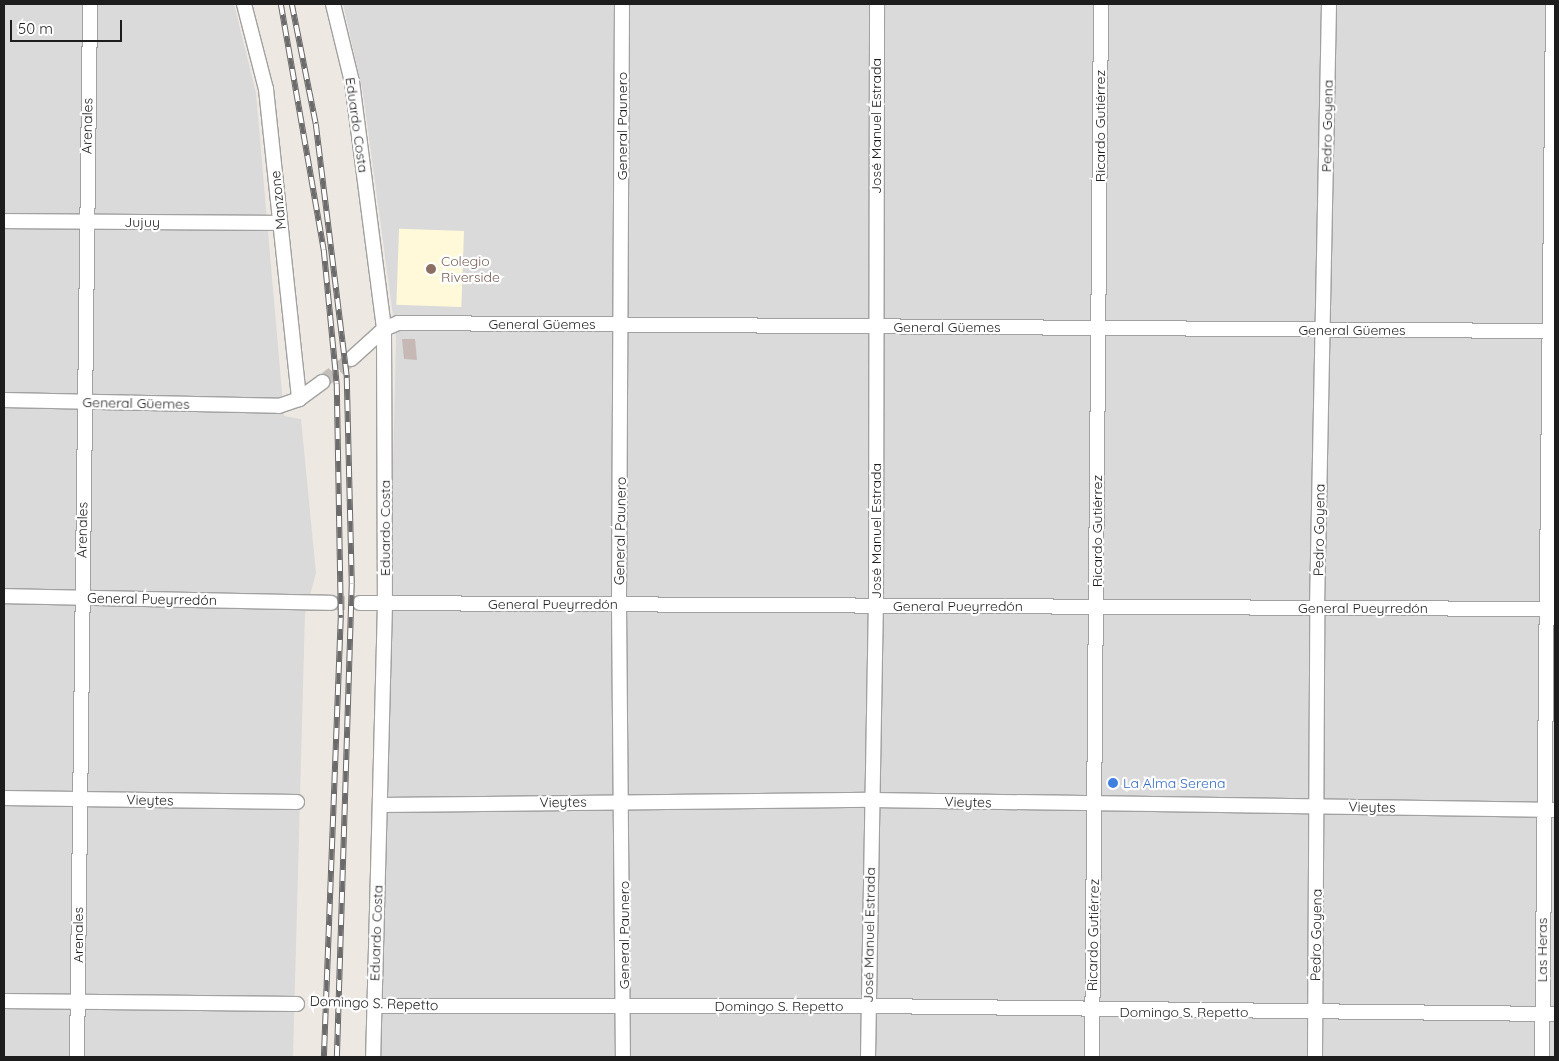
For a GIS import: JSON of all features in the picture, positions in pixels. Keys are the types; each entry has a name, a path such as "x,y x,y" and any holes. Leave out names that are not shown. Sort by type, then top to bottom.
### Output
{"street":[{"name":"Arenales","path":"77,1057 85,222 90,4"},
{"name":"Manzone","path":"244,4 266,89 299,399"},
{"name":"Eduardo Costa","path":"333,4 352,82 384,329 385,604 373,1057"},
{"name":"General Paunero","path":"622,4 622,324 619,605 623,801 623,1057"},
{"name":"José Manuel Estrada","path":"868,1057 876,606 877,4"},
{"name":"Ricardo Gutiérrez","path":"1092,1057 1101,4"},
{"name":"Pedro Goyena","path":"1315,1057 1314,1013 1319,807 1317,608 1329,4"},
{"name":"Las Heras","path":"1542,1057 1549,1014 1553,4"},
{"name":"Jujuy","path":"4,221 280,223"},
{"name":"General Güemes","path":"351,359 384,329 398,323 1551,331"},
{"name":"General Güemes","path":"4,400 279,406 299,399 322,382"},
{"name":"General Pueyrredón","path":"4,596 331,603"},
{"name":"General Pueyrredón","path":"360,603 1551,609"},
{"name":"Vieytes","path":"4,798 297,802"},
{"name":"Vieytes","path":"380,805 623,801 872,800 1549,810"},
{"name":"Domingo S. Repetto","path":"4,1001 297,1004"},
{"name":"Domingo S. Repetto","path":"374,1006 868,1006 1092,1012 1549,1014"}],"path":[{"name":"Domingo S. Repetto","path":"297,1004 300,1000 374,1006"}],"shaded area":[{"path":"4,4 234,4 256,93 284,416 301,419 316,573 305,614 293,1057 4,1057"},
{"path":"343,4 1555,4 1555,1057 379,1057 396,338 363,93"},
{"name":"Colegio Riverside","path":"399,229 464,231 461,307 396,305"}],"building":[{"path":"402,339 415,339 417,360 404,359"}],"tunnel":[{"path":"322,382 351,359"},
{"path":"331,603 360,603"}],"railway":[{"path":"281,4 324,250 337,384 341,618 324,1057"},
{"path":"292,4 316,124 347,378 352,584 337,1057"}],"place":[{"name":"Colegio Riverside","path":"431,269"},
{"name":"La Alma Serena","path":"1113,783"}]}
